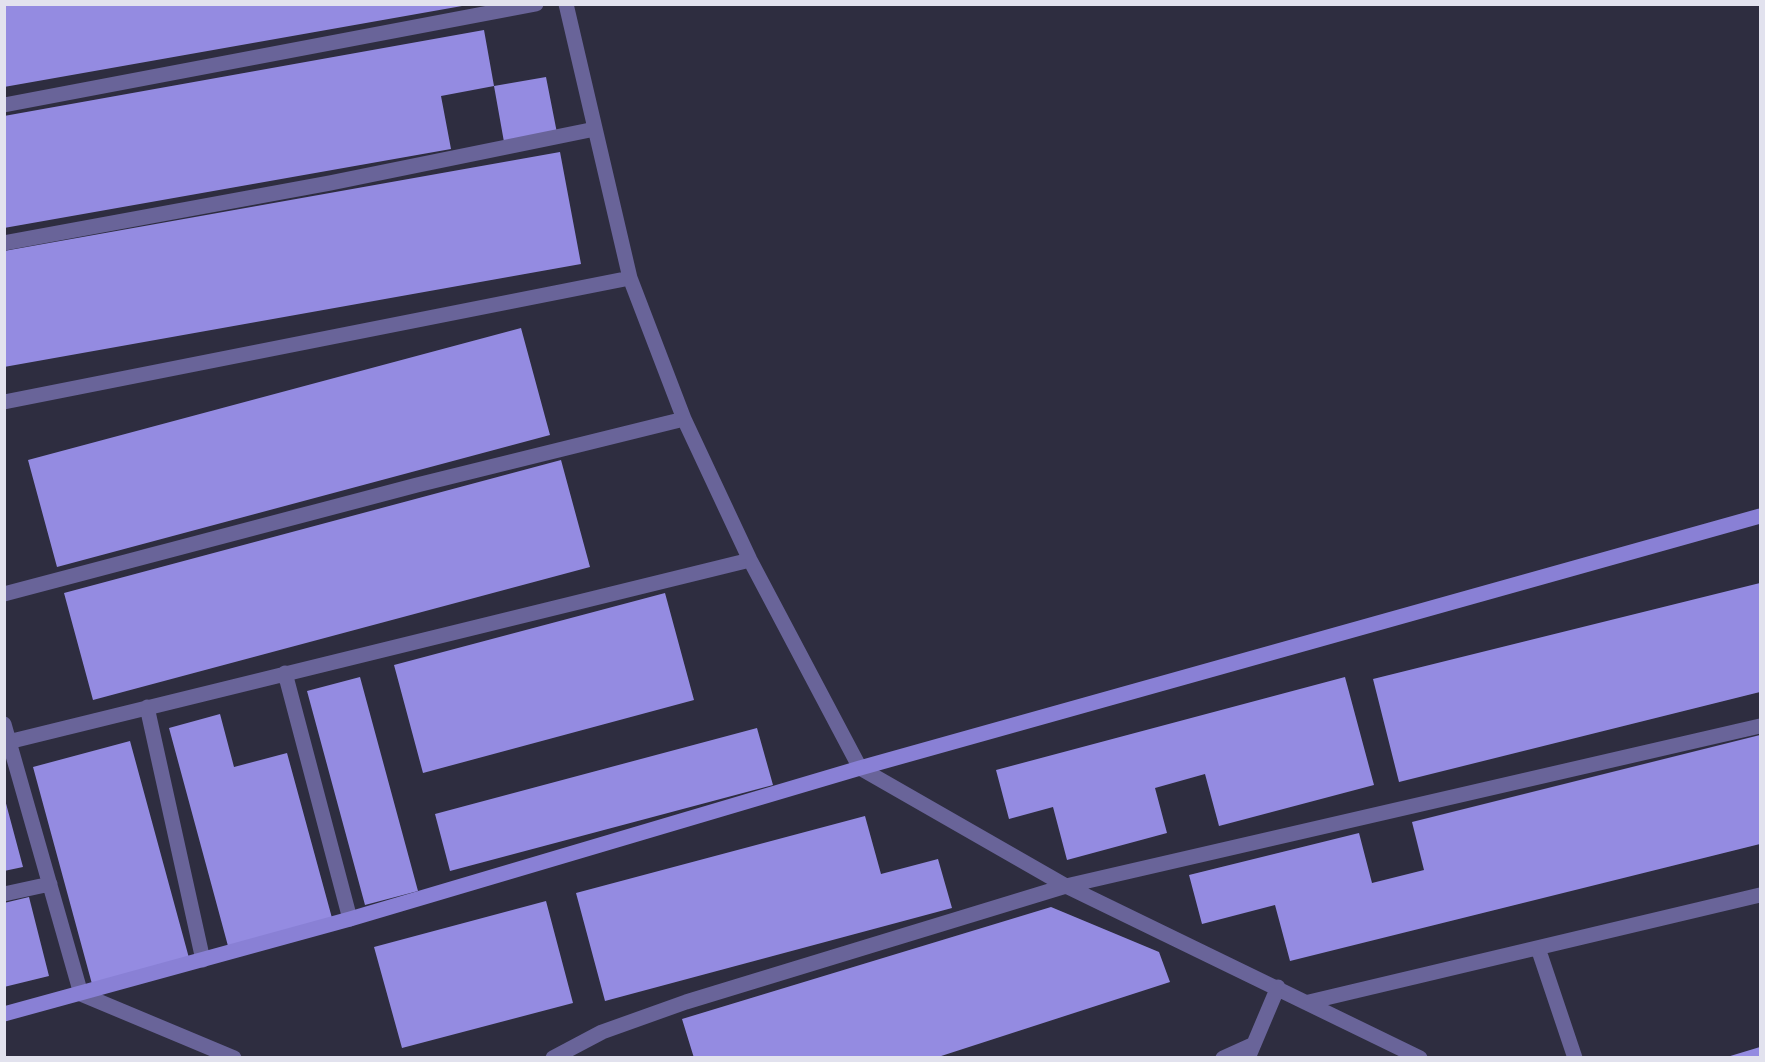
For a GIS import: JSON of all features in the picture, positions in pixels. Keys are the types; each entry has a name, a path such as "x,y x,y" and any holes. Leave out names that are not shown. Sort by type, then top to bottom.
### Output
{"street":[{"path":"4,105 536,4"},
{"path":"566,4 630,278 684,419 750,560 860,768 1066,886 1309,1002 1420,1058"},
{"path":"4,243 330,183 595,129"},
{"path":"4,402 630,278"},
{"path":"4,594 417,485 684,419"},
{"path":"4,1014 350,919 860,768 1761,516"},
{"path":"7,742 750,560"},
{"path":"285,673 350,919"},
{"path":"147,707 203,960"},
{"path":"4,724 7,742 81,994"},
{"path":"553,1058 602,1032 686,1002 1066,886 1761,726"},
{"path":"4,894 50,884"},
{"path":"1309,1002 1761,895"},
{"path":"1538,948 1575,1058"},
{"path":"1224,1058 1251,1051 1278,987"},
{"path":"81,994 234,1058"}],"building":[{"path":"4,4 462,4 462,6 4,87"},
{"path":"484,30 494,86 441,96 451,149 4,228 4,116"},
{"path":"546,77 557,133 504,142 494,86"},
{"path":"560,152 581,264 4,367 4,251"},
{"path":"521,328 550,435 57,567 28,460"},
{"path":"561,460 590,567 93,700 64,593"},
{"path":"1760,583 1760,692 1399,782 1373,679"},
{"path":"665,593 694,700 423,773 394,665"},
{"path":"360,677 418,891 365,905 307,691"},
{"path":"1345,677 1374,785 1219,826 1205,774 1155,788 1167,833 1067,860 1053,807 1009,819 996,770"},
{"path":"220,714 234,767 287,753 332,918 228,946 169,728"},
{"path":"757,728 773,785 450,871 435,814"},
{"path":"1760,735 1760,844 1290,961 1275,905 1202,924 1189,875 1359,833 1372,883 1424,870 1412,822"},
{"path":"130,741 189,958 92,984 33,767"},
{"path":"4,796 23,867 4,871"},
{"path":"865,816 881,874 938,859 952,908 605,1001 576,893"},
{"path":"29,897 49,976 4,987 4,903"},
{"path":"546,901 573,1003 402,1048 374,947"},
{"path":"1051,907 1159,952 1170,982 935,1058 694,1058 682,1019"},
{"path":"1760,1047 1760,1058 1727,1058 1727,1057"}]}
